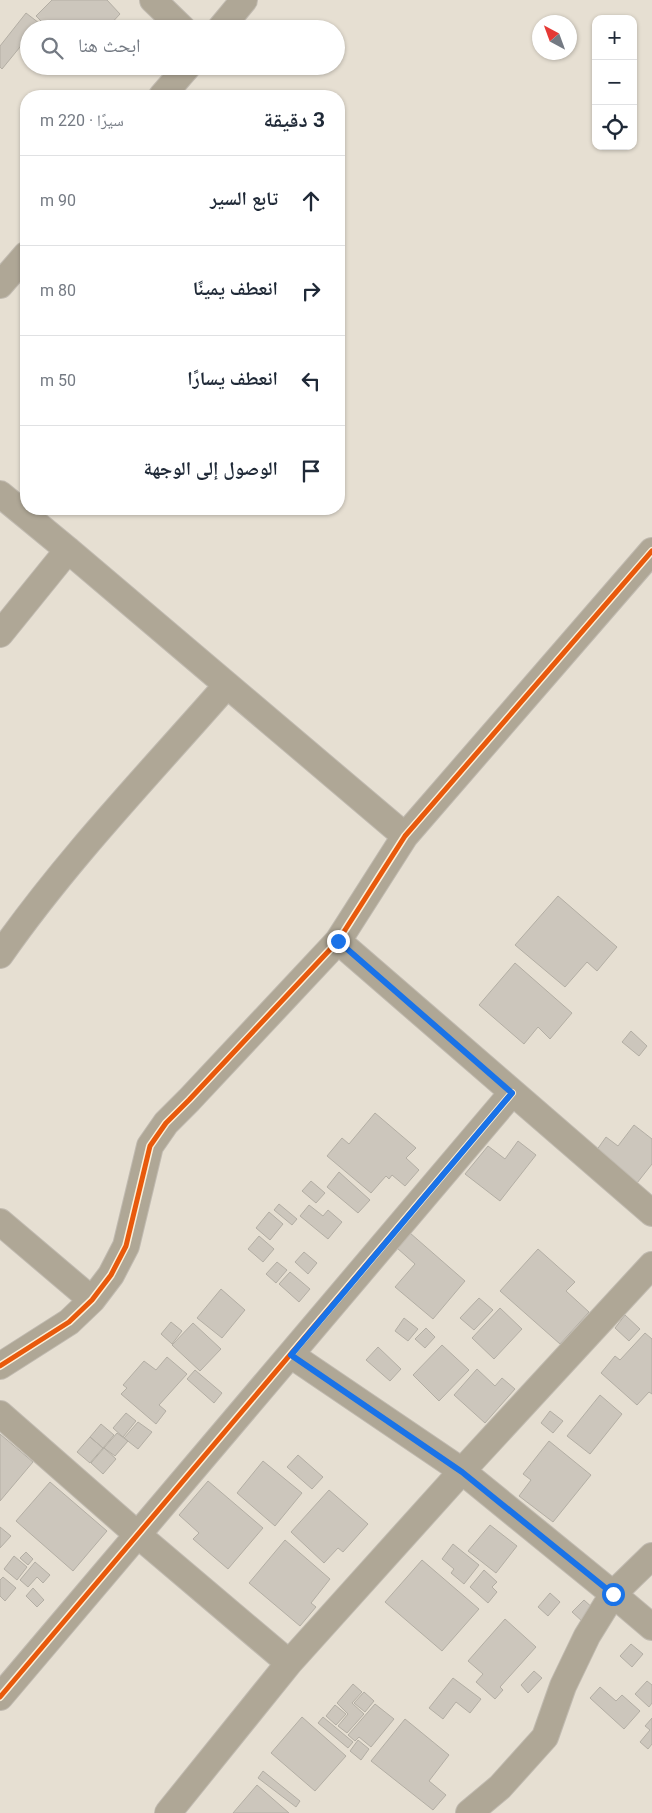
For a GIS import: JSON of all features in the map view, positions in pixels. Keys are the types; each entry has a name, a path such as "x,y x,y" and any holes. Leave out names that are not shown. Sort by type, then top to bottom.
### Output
{"street":[{"path":"153,0 174,20"},
{"path":"227,20 244,0"},
{"path":"167,90 180,75"},
{"path":"0,285 20,262"},
{"path":"0,494 20,510"},
{"path":"26,515 228,684 405,836"},
{"path":"0,634 68,550"},
{"path":"0,1366 69,1322 92,1300 111,1275 126,1246 150,1146 166,1123 338,941 405,836 652,551"},
{"path":"0,955 22,924 70,865 228,684"},
{"path":"338,941 652,1213"},
{"path":"0,1697 512,1093"},
{"path":"0,1222 92,1300"},
{"path":"168,1813 289,1663 652,1265"},
{"path":"291,1355 462,1472 652,1627"},
{"path":"0,1414 138,1535 289,1663"},
{"path":"469,1813 500,1787 546,1737 567,1677 587,1636 613,1594 652,1556"}],"building":[{"path":"52,0 107,0 120,14 114,20 40,20 36,16"},
{"path":"26,13 35,20 20,20"},
{"path":"20,21 20,47 2,69 0,67 0,46"},
{"path":"558,896 617,947 597,971 587,962 565,987 515,945"},
{"path":"515,963 572,1013 550,1039 538,1027 524,1044 479,1005"},
{"path":"631,1031 647,1046 639,1056 622,1042"},
{"path":"375,1113 416,1148 406,1158 419,1170 405,1186 392,1175 389,1179 386,1176 371,1193 327,1156 342,1138 349,1144"},
{"path":"634,1125 652,1139 652,1164 637,1183 596,1151 606,1137 618,1146"},
{"path":"518,1141 536,1155 500,1201 465,1174 488,1146 505,1159"},
{"path":"339,1172 370,1200 358,1213 327,1187"},
{"path":"311,1181 325,1193 316,1203 302,1191"},
{"path":"279,1204 297,1219 292,1225 274,1210"},
{"path":"309,1205 323,1216 328,1210 342,1222 328,1239 300,1216"},
{"path":"269,1212 283,1224 270,1240 256,1228"},
{"path":"410,1233 465,1281 433,1319 395,1287 415,1264 397,1248"},
{"path":"259,1236 274,1249 263,1262 248,1249"},
{"path":"538,1249 575,1282 566,1291 589,1312 560,1344 500,1291"},
{"path":"304,1252 317,1263 308,1274 295,1262"},
{"path":"277,1262 287,1270 276,1283 266,1274"},
{"path":"290,1272 310,1289 299,1302 279,1284"},
{"path":"221,1289 245,1310 222,1338 197,1318"},
{"path":"479,1298 493,1310 474,1330 460,1318"},
{"path":"500,1308 522,1329 494,1359 472,1338"},
{"path":"625,1315 640,1329 629,1341 615,1328"},
{"path":"404,1318 418,1329 408,1341 395,1331"},
{"path":"171,1322 182,1331 172,1344 161,1334"},
{"path":"193,1323 221,1349 200,1371 172,1345"},
{"path":"426,1328 435,1337 425,1348 415,1339"},
{"path":"645,1333 652,1339 652,1394 649,1392 637,1405 601,1373 615,1356 620,1360"},
{"path":"442,1345 469,1370 439,1401 413,1375"},
{"path":"378,1347 401,1369 390,1381 366,1360"},
{"path":"167,1357 187,1374 159,1405 166,1411 156,1424 121,1394 127,1388 123,1385 144,1361 156,1370"},
{"path":"477,1369 495,1386 502,1378 515,1389 485,1423 454,1395"},
{"path":"195,1370 222,1393 214,1403 187,1379"},
{"path":"600,1395 622,1414 590,1454 567,1436"},
{"path":"550,1411 563,1421 553,1433 541,1423"},
{"path":"126,1413 136,1421 123,1437 113,1428"},
{"path":"138,1422 152,1432 138,1449 124,1438"},
{"path":"101,1424 114,1435 103,1448 90,1437"},
{"path":"117,1433 128,1441 115,1456 104,1448"},
{"path":"0,1434 33,1462 0,1501"},
{"path":"90,1437 103,1448 90,1463 77,1452"},
{"path":"549,1441 591,1475 553,1522 519,1496 531,1480 523,1474"},
{"path":"104,1448 116,1459 103,1474 91,1463"},
{"path":"298,1455 323,1477 312,1489 287,1467"},
{"path":"263,1461 302,1493 275,1526 237,1493"},
{"path":"208,1481 263,1528 228,1569 193,1539 199,1533 179,1515"},
{"path":"50,1482 107,1531 73,1571 16,1521"},
{"path":"329,1490 368,1524 343,1552 338,1548 324,1563 291,1532"},
{"path":"490,1525 517,1546 496,1573 468,1551"},
{"path":"0,1527 11,1536 0,1548"},
{"path":"285,1540 330,1579 311,1603 316,1607 300,1626 249,1583"},
{"path":"453,1544 479,1565 464,1584 451,1573 454,1569 442,1559"},
{"path":"26,1552 33,1559 28,1565 20,1558"},
{"path":"14,1556 27,1567 17,1580 4,1569"},
{"path":"422,1560 479,1609 442,1651 385,1602"},
{"path":"35,1562 50,1575 43,1583 37,1577 28,1587 20,1580"},
{"path":"484,1570 497,1582 492,1587 497,1592 488,1603 470,1587"},
{"path":"3,1577 16,1588 5,1601 0,1596 0,1580"},
{"path":"33,1588 44,1600 37,1607 26,1596"},
{"path":"550,1593 560,1602 548,1616 538,1607"},
{"path":"584,1600 595,1610 583,1622 572,1612"},
{"path":"505,1619 536,1647 500,1687 503,1690 495,1699 476,1682 483,1674 468,1661"},
{"path":"631,1644 643,1654 632,1667 620,1656"},
{"path":"534,1671 542,1678 528,1693 521,1685"},
{"path":"453,1678 481,1699 470,1713 456,1702 443,1719 429,1708"},
{"path":"647,1681 652,1685 652,1703 649,1707 635,1694"},
{"path":"353,1684 362,1692 352,1703 364,1714 347,1733 338,1726 348,1714 337,1703"},
{"path":"600,1687 616,1701 622,1695 640,1711 624,1729 590,1698"},
{"path":"364,1692 374,1701 365,1712 354,1703"},
{"path":"375,1704 394,1719 371,1747 359,1737 355,1741 348,1735"},
{"path":"335,1705 346,1714 336,1725 326,1716"},
{"path":"302,1717 346,1756 315,1791 271,1753"},
{"path":"323,1717 353,1742 348,1748 318,1723"},
{"path":"652,1718 652,1744 648,1749 640,1742 650,1730 645,1726"},
{"path":"405,1719 449,1755 429,1781 446,1795 433,1810 371,1761"},
{"path":"358,1740 369,1749 361,1760 350,1751"},
{"path":"263,1771 300,1801 296,1807 258,1778"},
{"path":"257,1785 289,1813 233,1813"}],"cycle path":[{"path":"0,1366 69,1322 92,1300 111,1275 126,1246 150,1146 166,1123 338,941 405,836 652,551"},
{"path":"0,1697 512,1093"}],"route":[{"path":"338,941 512,1093 291,1355 462,1472 613,1594"}]}
